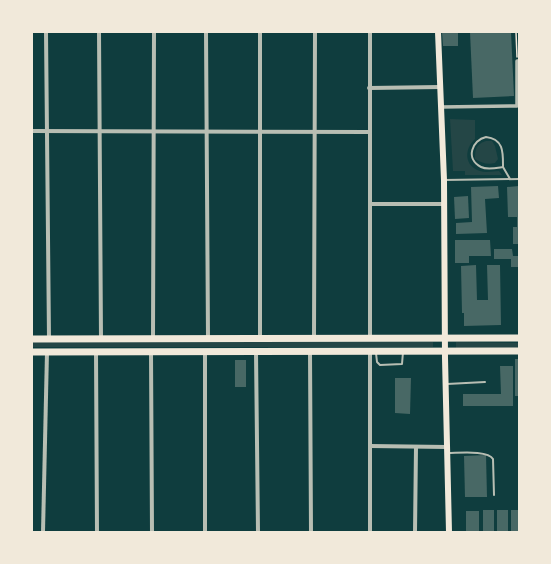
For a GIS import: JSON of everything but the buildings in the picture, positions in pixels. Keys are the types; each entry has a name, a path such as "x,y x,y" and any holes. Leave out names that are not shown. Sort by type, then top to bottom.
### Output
{"main road":[{"path":"438,32 444,180 445,384 449,532"},
{"path":"32,339 519,338"},
{"path":"32,352 519,351"}],"street":[{"path":"46,32 49,339"},
{"path":"99,32 101,338"},
{"path":"153,338 154,32"},
{"path":"206,32 208,338"},
{"path":"260,32 260,338"},
{"path":"314,338 315,32"},
{"path":"370,32 370,338"},
{"path":"441,107 517,106 518,60"},
{"path":"370,88 440,87"},
{"path":"32,131 370,132"},
{"path":"370,204 444,204"},
{"path":"43,532 47,352"},
{"path":"96,352 97,532"},
{"path":"151,352 152,532"},
{"path":"205,352 205,532"},
{"path":"256,352 258,532"},
{"path":"310,352 311,532"},
{"path":"370,532 370,446 373,352"},
{"path":"370,446 416,447 447,450"},
{"path":"415,532 416,447"}],"lane":[{"path":"503,167 485,168 476,164 473,160 472,150 476,141 486,137 497,140 503,149 503,167 510,179"},
{"path":"444,180 519,179"},
{"path":"373,352 376,362 380,365 402,364 403,351"},
{"path":"445,384 485,382"},
{"path":"447,450 486,453 491,456 493,459 494,495"}],"path":[{"path":"516,32 518,60"}],"shaded area":[{"path":"450,119 475,120 475,139 469,148 467,157 468,161 475,169 487,172 499,171 502,175 465,175 465,171 453,171"},
{"path":"486,141 492,141 495,146 498,159 495,163 489,164 475,159 475,152 478,145"},
{"path":"32,342 433,342 433,347 32,347"},
{"path":"456,342 519,343 519,348 456,348"}]}
